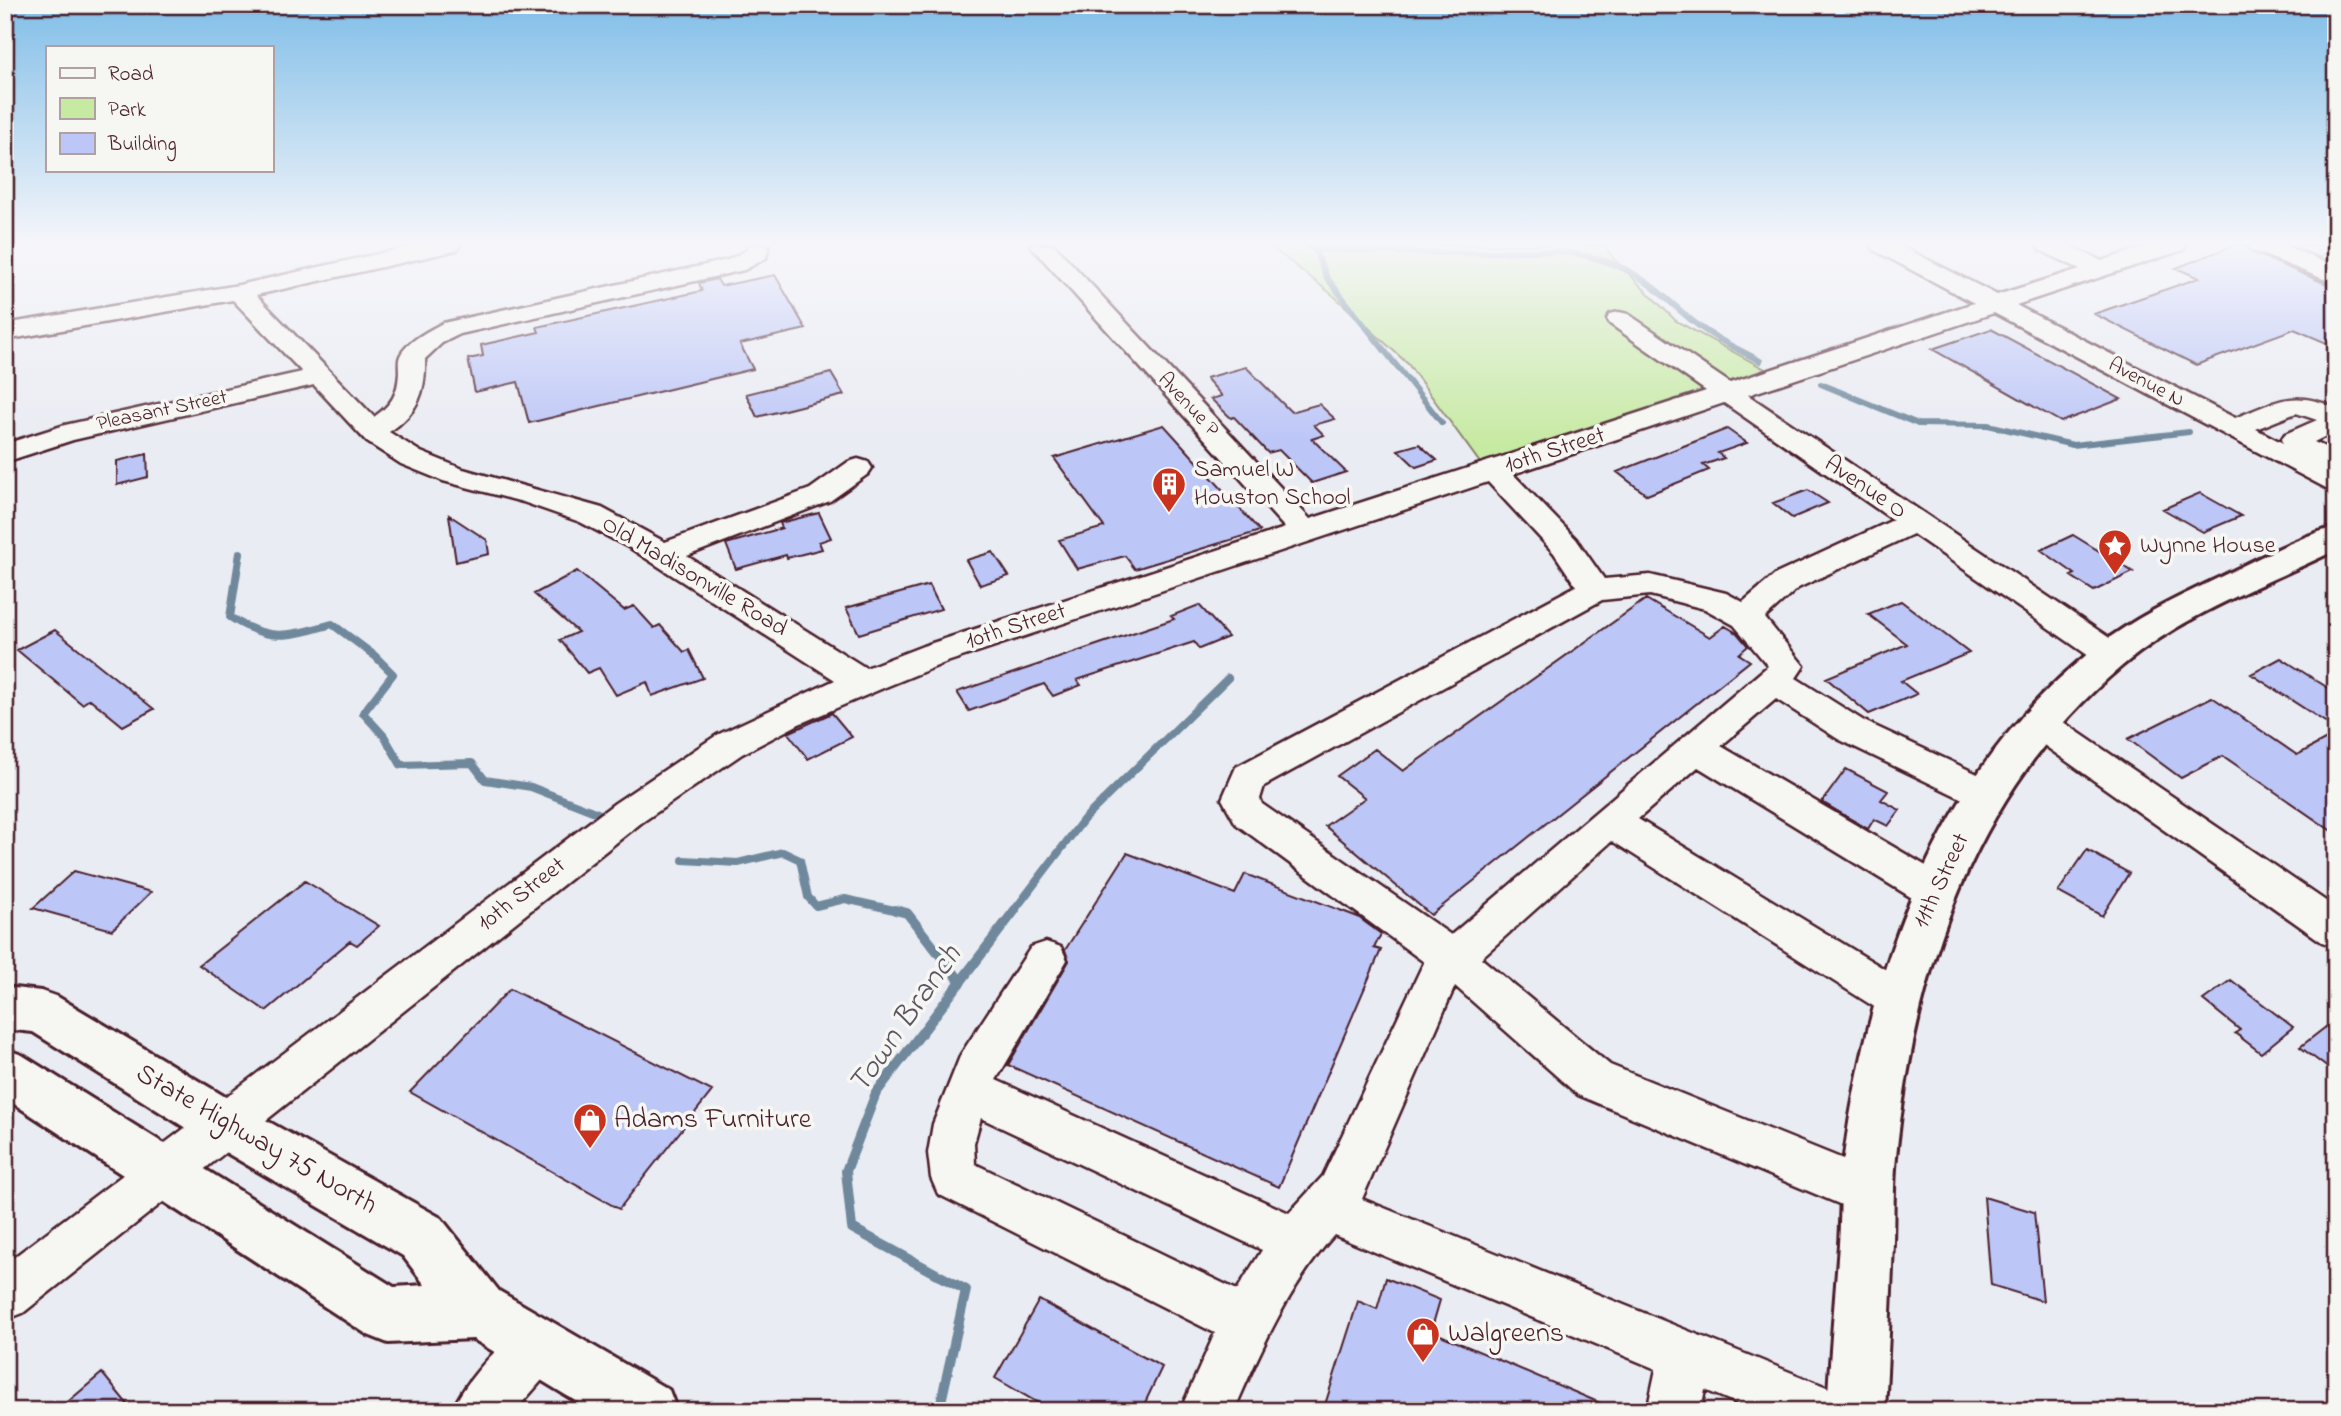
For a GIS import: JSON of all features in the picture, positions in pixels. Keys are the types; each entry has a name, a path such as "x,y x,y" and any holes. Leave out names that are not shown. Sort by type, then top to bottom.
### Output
{"main road":[{"name":"11th Street","path":"1856,1411 1870,1156 1890,1034 1918,930 1969,822 2037,722 2076,684 2112,655 2156,624 2336,537"},
{"name":"State Highway 75 North","path":"5,1008 41,1012 226,1125 422,1237 480,1311 648,1411"},
{"path":"5,1071 388,1315 480,1311"}],"street":[{"path":"5,332 127,311"},
{"name":"Old Madisonville Road","path":"258,311 372,431 421,462 453,475 533,496 591,515 662,554 862,681"},
{"path":"372,431 399,413 407,404 412,388 412,356 433,338 452,328 528,311"},
{"name":"Avenue P","path":"1102,311 1306,533"},
{"name":"10th Street","path":"5,1295 628,813 702,761 780,719 862,681 935,654 1978,311"},
{"name":"Avenue N","path":"2008,311 2336,482"},
{"name":"Avenue O","path":"1619,319 2112,655"},
{"name":"Pleasant Street","path":"5,454 65,433 321,376"},
{"path":"2233,429 2293,405 2311,407 2336,420"},
{"path":"2336,420 2295,440 2299,445 2336,462"},
{"path":"662,554 820,495 858,468"},
{"path":"1494,471 1564,546 1595,590"},
{"path":"1746,617 1787,581 1914,522"},
{"path":"1207,1411 1247,1322 1311,1225 1340,1193 1437,976 1455,961 1472,939 1774,681 1787,666 1746,617 1715,601 1650,585 1595,590 1249,778 1241,799 1249,814 1455,961 1594,1080 1868,1193"},
{"path":"1774,681 1851,730 1986,794"},
{"path":"2037,722 2336,930"},
{"path":"1695,748 1936,892"},
{"path":"1610,821 1899,1000"},
{"path":"1046,960 977,1069 971,1091 954,1125 949,1152 955,1178 1247,1322"},
{"path":"971,1091 1311,1225 1685,1355 1820,1411"},
{"path":"479,1411 538,1346"},
{"path":"1674,1411 1685,1355"}],"green space":[{"path":"1350,311 1666,311 1676,321 1767,370 1483,467 1408,364"}],"building":[{"path":"610,311 796,311 806,329 740,344 753,369 529,423 518,382 475,392 468,359 483,356 481,345 539,332 537,327"},
{"path":"2103,311 2336,311 2336,347 2294,329 2196,365 2094,314"},
{"path":"1991,329 2121,399 2061,422 1932,349"},
{"path":"1246,367 1291,412 1319,404 1335,419 1314,425 1324,435 1312,439 1346,472 1312,483 1279,450 1268,453 1234,417 1231,418 1211,399 1222,396 1206,378"},
{"path":"831,373 844,395 757,417 746,394"},
{"name":"Samuel W Houston School","path":"1164,425 1260,531 1135,569 1125,556 1077,569 1059,540 1104,527 1054,458"},
{"path":"1727,429 1747,443 1718,453 1724,458 1703,465 1709,470 1647,495 1617,472"},
{"path":"1419,444 1437,460 1416,467 1398,450"},
{"path":"147,454 148,477 117,485 117,461"},
{"path":"1808,490 1828,503 1792,518 1773,503"},
{"path":"2200,493 2241,516 2203,532 2163,509"},
{"path":"819,513 831,538 819,542 822,549 787,558 786,555 736,569 726,544 782,528 780,523"},
{"path":"449,515 487,540 489,554 456,562"},
{"path":"2073,535 2133,572 2094,591 2071,576 2075,574 2041,550"},
{"path":"993,552 1009,576 980,585 966,560"},
{"path":"577,571 624,610 634,606 654,628 660,625 684,652 689,650 703,678 652,696 647,682 616,695 599,668 587,673 560,640 578,632 534,594"},
{"path":"929,585 941,609 859,634 846,608"},
{"path":"1646,599 1710,637 1725,626 1737,633 1748,646 1739,654 1750,661 1431,915 1325,826 1365,798 1337,776 1375,749 1403,771"},
{"path":"1901,601 1969,653 1901,681 1917,694 1869,714 1826,678 1907,644 1868,614"},
{"path":"1199,605 1228,637 1199,649 1194,642 1077,680 1081,685 1053,696 1044,684 969,711 957,692 1174,619 1171,616"},
{"path":"55,630 154,709 123,726 90,699 82,704 17,650"},
{"path":"2281,658 2336,693 2336,729 2251,674"},
{"path":"2212,697 2297,755 2336,734 2336,834 2223,756 2181,778 2128,739"},
{"path":"832,713 852,737 808,759 788,733"},
{"path":"1846,769 1888,791 1881,800 1900,810 1888,826 1874,819 1868,829 1822,802"},
{"path":"2087,850 2129,873 2102,916 2058,892"},
{"path":"1127,853 1235,894 1245,874 1358,917 1381,934 1374,948 1381,950 1279,1187 1008,1065 1069,961 1065,950"},
{"path":"74,871 151,892 112,930 33,908"},
{"path":"305,881 379,926 357,945 350,941 266,1011 199,965"},
{"path":"2231,980 2293,1027 2261,1053 2235,1033 2240,1030 2203,1000"},
{"name":"Adams Furniture","path":"510,989 712,1091 619,1209 410,1092"},
{"path":"2336,1019 2336,1074 2300,1047"},
{"path":"1984,1197 2034,1212 2043,1301 1991,1285"},
{"name":"Walgreens","path":"1386,1278 1440,1300 1431,1331 1619,1411 1323,1411 1358,1301 1377,1309"},
{"path":"1039,1300 1162,1367 1141,1411 1052,1411 995,1378"},
{"path":"102,1373 133,1411 57,1411"}],"waterway":[{"name":"Town Branch","path":"1353,311 1442,423"},
{"path":"1681,311 1702,329 1760,361"},
{"path":"1821,384 1918,424 1988,425 2073,445 2189,432"},
{"path":"240,553 230,617 256,631 280,635 332,624 375,656 393,674 363,713 384,736 401,765 472,763 485,780 531,787 600,814"},
{"name":"Town Branch","path":"1013,912 1084,819 1228,678"},
{"path":"683,860 738,863 783,852 800,860 808,897 816,906 845,899 903,912"},
{"path":"895,910 903,912"},
{"name":"Town Branch","path":"961,982 1015,910"},
{"path":"903,912 907,913 961,982"},
{"name":"Town Branch","path":"939,1411 966,1290 852,1228 846,1171 876,1093 961,982"}],"place":[{"name":"Samuel W Houston School","path":"1169,514"},
{"name":"Wynne House","path":"2115,576"},
{"name":"Adams Furniture","path":"590,1150"},
{"name":"Walgreens","path":"1423,1364"}]}
